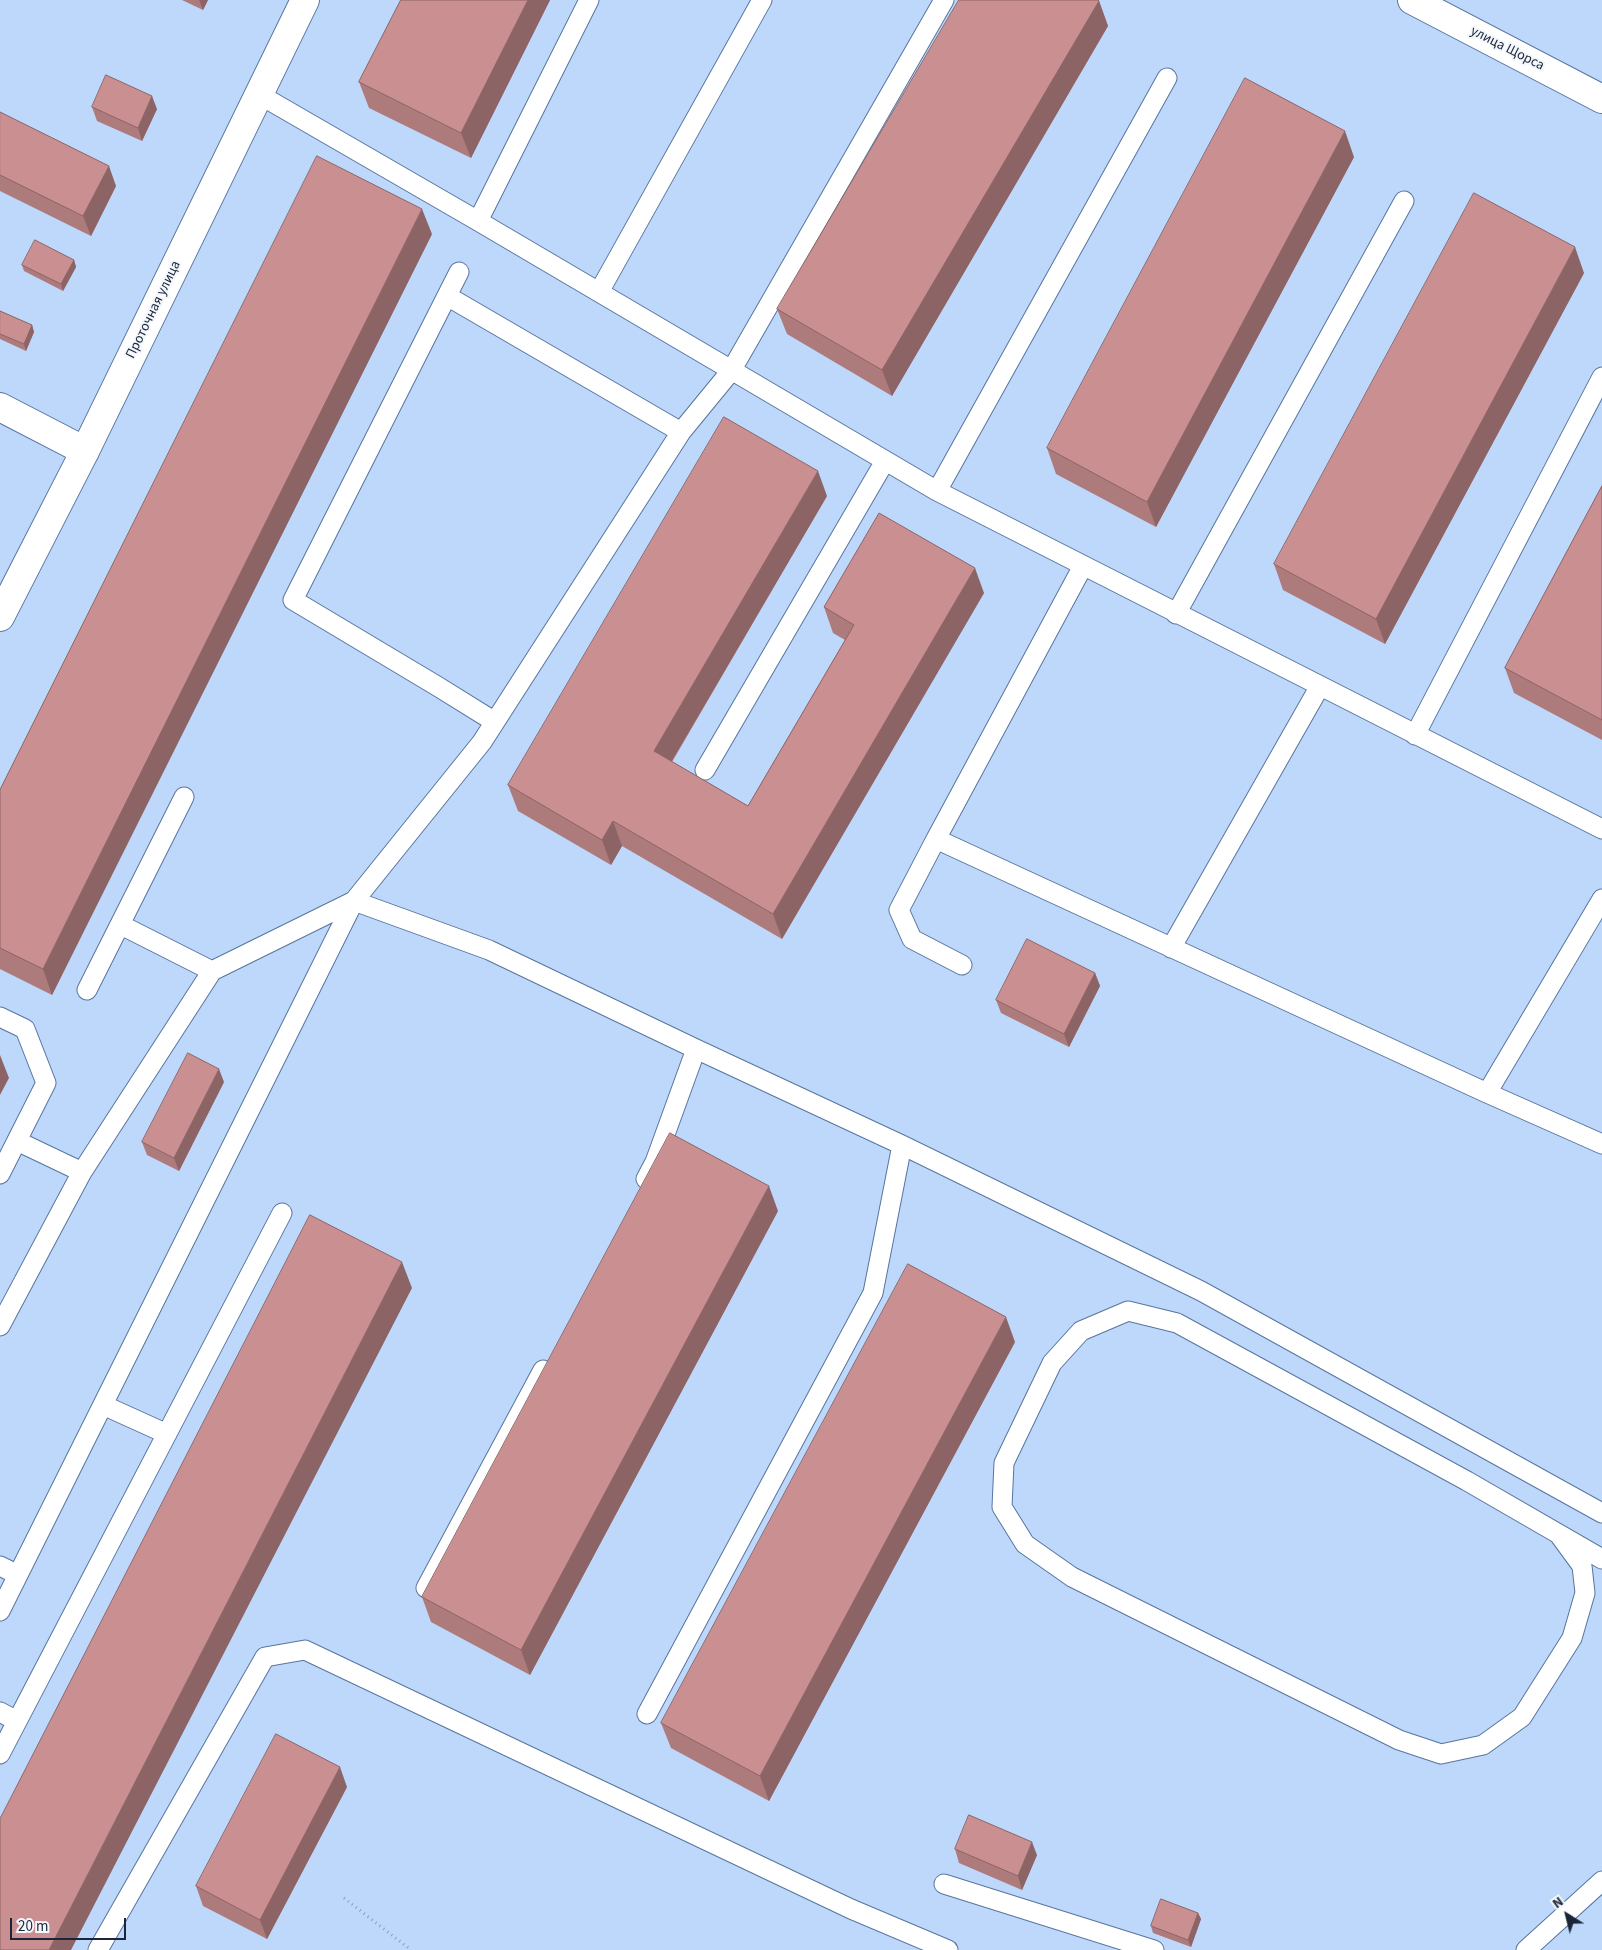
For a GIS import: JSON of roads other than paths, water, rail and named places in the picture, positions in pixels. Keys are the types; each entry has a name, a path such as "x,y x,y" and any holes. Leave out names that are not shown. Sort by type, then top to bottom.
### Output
{"street":[{"name":"Проточная улица","path":"0,617 85,452 305,0"},
{"name":"улица Щорса","path":"1412,0 1602,99"},
{"path":"0,407 85,452"}],"lane":[{"path":"478,221 589,0"},
{"path":"599,292 762,0"},
{"path":"0,1611 354,902 482,742 682,432 731,371 944,0"},
{"path":"937,491 1167,78"},
{"path":"260,95 937,491 1602,829"},
{"path":"1176,614 1404,201"},
{"path":"459,272 293,600 495,722"},
{"path":"447,296 682,432"},
{"path":"1415,735 1602,377"},
{"path":"705,770 885,461"},
{"path":"962,964 912,939 899,910 1083,566"},
{"path":"1171,948 1320,686"},
{"path":"87,990 184,797"},
{"path":"936,839 1487,1093 1602,1144"},
{"path":"1487,1093 1602,899"},
{"path":"0,1326 82,1172 212,971 354,902 489,950 902,1145 1201,1291 1602,1513"},
{"path":"121,925 212,971"},
{"path":"0,1017 25,1029 46,1083 0,1174"},
{"path":"636,1197 655,1162 696,1049"},
{"path":"17,1141 82,1172"},
{"path":"647,1714 873,1293 902,1145"},
{"path":"0,1754 282,1213"},
{"path":"1560,1536 1582,1566 1585,1593 1572,1638 1522,1717 1483,1745 1441,1754 1399,1740 1072,1577 1025,1544 1002,1507 1004,1463 1052,1363 1082,1331 1128,1311 1177,1323 1467,1481 1602,1559"},
{"path":"426,1588 552,1353"},
{"path":"103,1405 167,1434"},
{"path":"0,1566 18,1575"},
{"path":"98,1950 265,1657 305,1650 851,1909 948,1950"},
{"path":"0,1712 18,1721"},
{"path":"1526,1950 1602,1881"},
{"path":"944,1884 1154,1950"}]}
